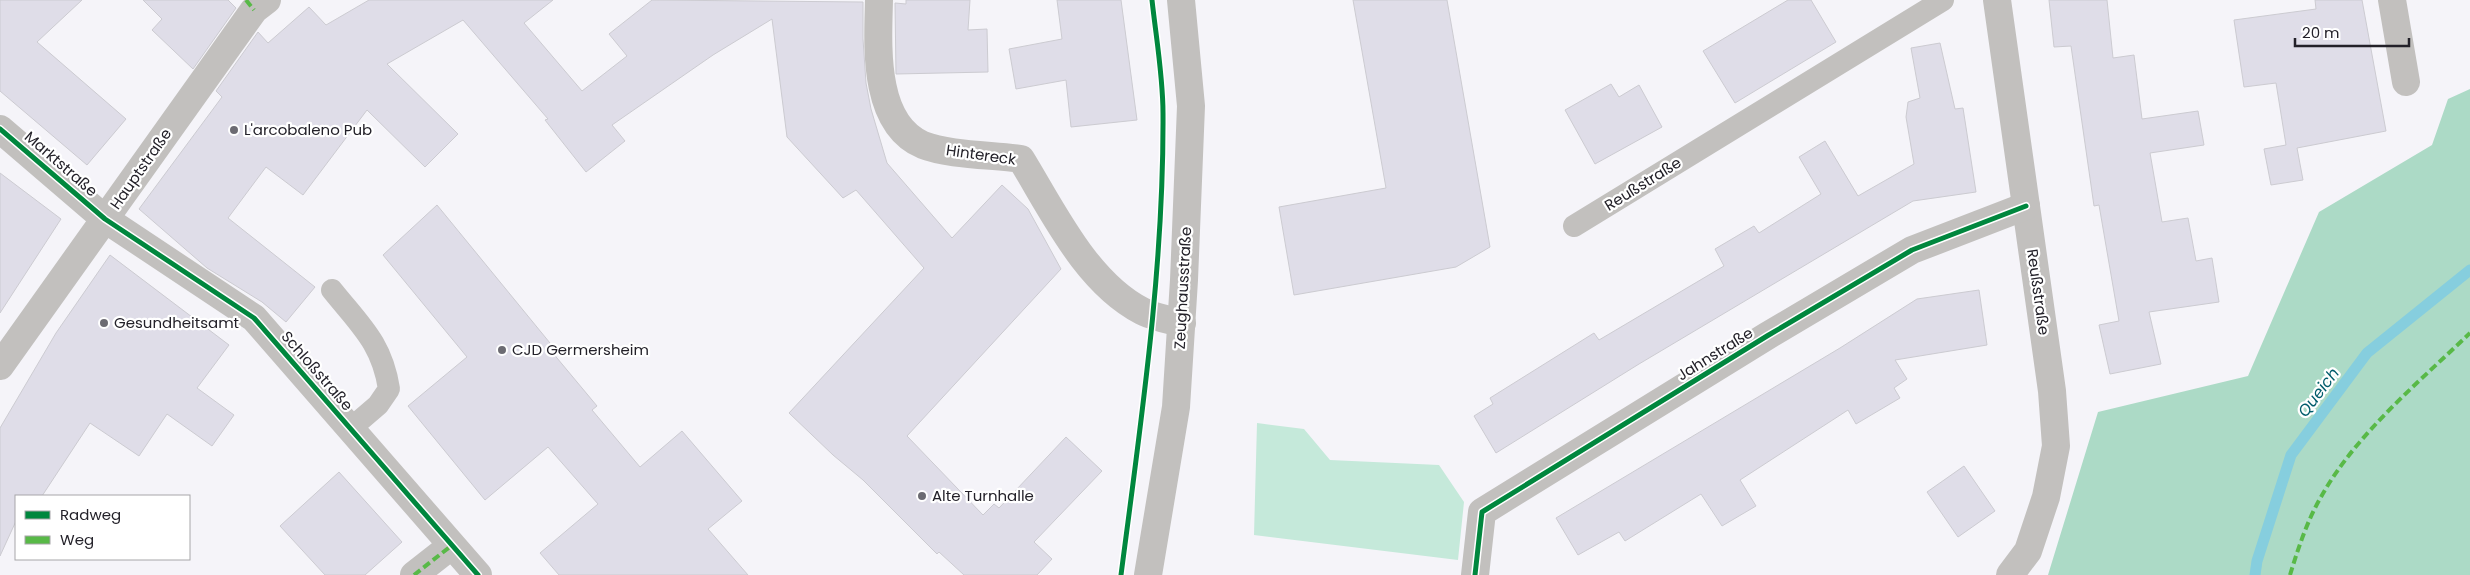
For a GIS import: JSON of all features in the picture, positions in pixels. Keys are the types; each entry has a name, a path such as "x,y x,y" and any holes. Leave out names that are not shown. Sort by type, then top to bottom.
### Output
{"street":[{"name":"Hintereck","path":"880,0 877,52 882,83 889,106 904,131 915,141 938,149 1021,159 1087,265 1102,282 1142,310 1182,323"},
{"name":"Zeughausstraße","path":"1148,575 1176,407 1182,323 1191,106 1181,0"},
{"name":"Reußstraße","path":"1997,0 2052,392 2056,446 2046,497 2028,551 2010,575"},
{"path":"2392,0 2406,82"},
{"name":"Hauptstraße","path":"0,366 256,3"},
{"name":"Marktstraße","path":"0,129 105,219"},
{"name":"Jahnstraße","path":"1475,575 1482,512 1767,336 1912,250 2026,206"},
{"name":"Schloßstraße","path":"105,219 254,318 478,575"},
{"path":"414,575 451,546"}],"lane":[{"name":"Reußstraße","path":"1574,226 1943,0"},
{"path":"332,290 377,346 386,369 389,389 378,405 350,429"}],"green space":[{"path":"2470,89 2470,575 2048,575 2098,412 2248,376 2319,212 2432,145 2448,99"},
{"path":"1257,423 1304,429 1330,460 1439,465 1464,502 1458,560 1254,535"}],"building":[{"path":"0,0 82,0 37,42 126,119 87,165 0,91"},
{"path":"143,0 228,0 236,8 193,69 152,30 162,19"},
{"path":"369,0 553,0 524,23 582,91 627,56 609,34 652,0 863,2 866,83 871,109 887,163 952,238 1002,185 1028,209 1061,269 907,436 983,515 994,504 999,508 1066,437 1102,471 1034,542 1052,559 1037,575 964,575 939,552 937,554 863,480 833,455 789,413 924,268 856,190 843,198 787,137 772,19 713,55 612,125 625,141 586,172 545,120 548,119 463,20 387,64 458,134 425,167 367,110 303,195 266,167 228,218 315,287 286,322 262,302 207,268 139,209 222,97 216,91 258,32 268,43 309,7 326,25"},
{"path":"906,0 970,0 968,30 987,29 988,72 896,74 895,3 906,4"},
{"path":"1057,0 1121,0 1137,120 1071,127 1066,80 1016,89 1009,49 1062,39"},
{"path":"1353,0 1447,0 1490,247 1456,267 1294,295 1279,207 1386,188"},
{"path":"1788,0 1811,0 1836,42 1735,103 1703,51"},
{"path":"2049,0 2107,0 2113,58 2134,55 2142,119 2198,111 2204,145 2150,153 2162,222 2188,218 2196,261 2212,258 2219,302 2149,312 2161,364 2110,374 2099,325 2119,321 2099,205 2094,206 2071,46 2054,47"},
{"path":"2315,0 2362,0 2386,131 2297,148 2303,180 2271,185 2264,149 2286,145 2276,83 2244,87 2234,20 2316,9"},
{"path":"1940,43 1955,109 1963,108 1976,192 1913,201 1639,364 1496,453 1474,416 1493,404 1490,398 1594,333 1599,340 1724,266 1715,249 1754,226 1759,233 1821,194 1799,157 1825,141 1858,196 1914,164 1906,117 1908,102 1920,98 1911,48"},
{"path":"1611,84 1619,97 1639,85 1662,127 1595,164 1565,110"},
{"path":"0,173 61,219 0,313"},
{"path":"437,205 550,343 547,346 597,406 592,410 640,467 682,431 742,501 708,529 748,575 559,575 540,553 598,504 548,447 485,500 408,406 467,357 383,255"},
{"path":"110,255 229,345 197,388 234,415 212,446 167,414 139,456 90,423 43,495 15,495 15,523 0,556 0,428 56,333"},
{"path":"1979,290 1987,345 1895,360 1907,379 1894,388 1900,398 1856,424 1848,410 1740,480 1756,506 1722,526 1701,494 1625,541 1619,532 1578,555 1556,518 1840,348 1917,299"},
{"path":"1964,466 1995,511 1958,537 1927,492"},
{"path":"339,472 402,542 365,575 325,575 280,526"}],"waterway":[{"name":"Queich","path":"2255,575 2257,561 2291,455 2367,353 2470,270"}],"marked path":[{"path":"246,0 254,10"},
{"path":"2290,575 2311,516 2335,474 2351,452 2389,410 2470,333"},
{"path":"414,575 451,546"}],"cycle path":[{"path":"1121,575 1150,344 1160,229 1163,99 1152,0"},
{"path":"0,129 105,219 254,318 478,575"},
{"path":"1475,575 1482,512 1767,336 1912,250 2026,206"}],"place":[{"name":"L'arcobaleno Pub","path":"234,130"},
{"name":"Gesundheitsamt","path":"104,323"},
{"name":"CJD Germersheim","path":"502,350"},
{"name":"Alte Turnhalle","path":"922,496"}]}
